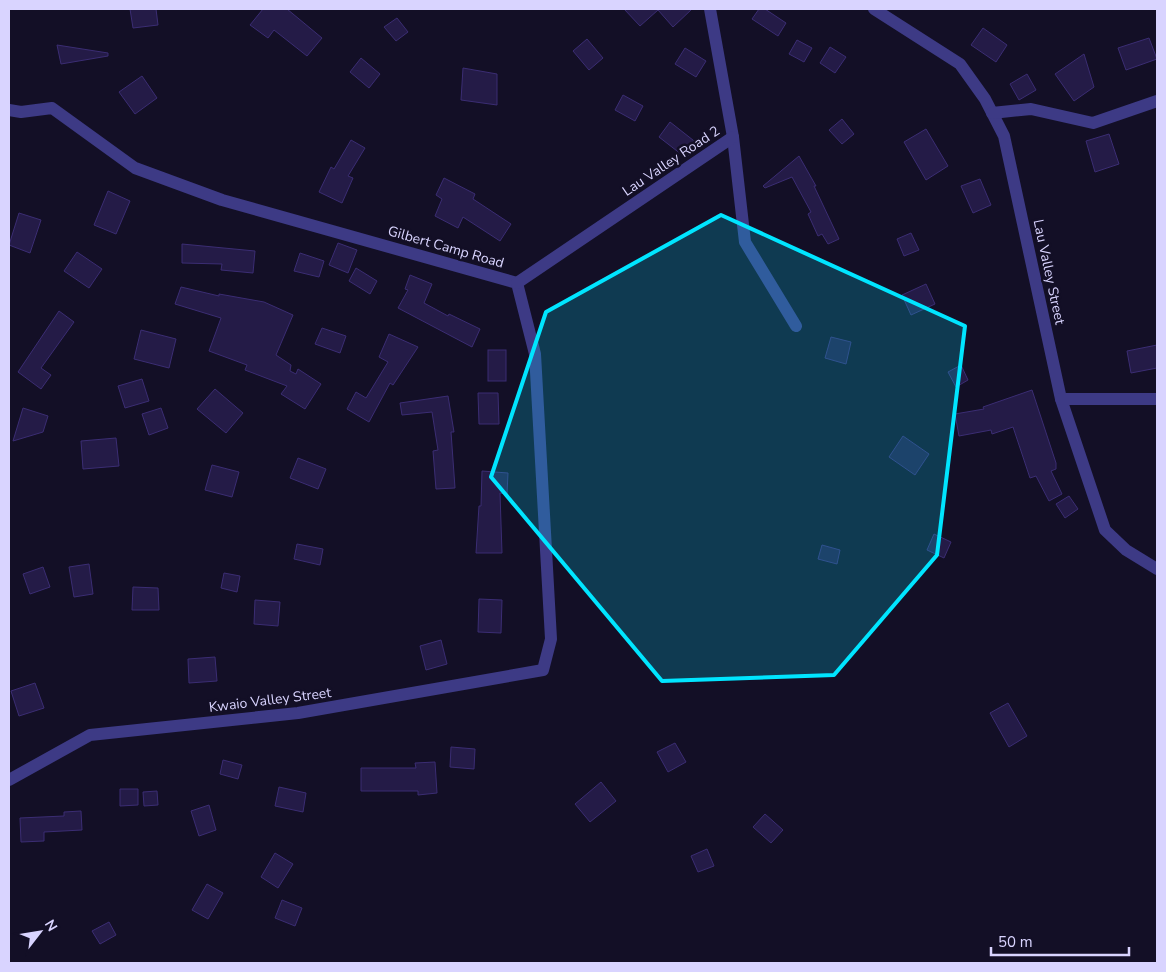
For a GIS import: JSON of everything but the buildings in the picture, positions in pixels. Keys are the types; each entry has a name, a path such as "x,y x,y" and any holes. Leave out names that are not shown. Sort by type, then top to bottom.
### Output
{"street":[{"name":"Lau Valley Road 2","path":"517,283 733,137 710,9"},
{"name":"Lau Valley Street","path":"874,9 960,64 985,98 1004,136 1061,399 1105,530 1126,550 1157,569"},
{"path":"992,113 1030,109 1093,123 1157,101"},
{"name":"Gilbert Camp Road","path":"9,110 21,112 52,108 135,168 222,200 517,283 535,354 551,639 543,670"},
{"path":"733,137 746,242 796,326"},
{"path":"1061,399 1157,399"},
{"name":"Kwaio Valley Street","path":"9,780 90,735 298,713 543,670"}],"highlighted area":[{"path":"721,215 965,326 937,555 834,675 662,681 491,477 546,312"}]}
